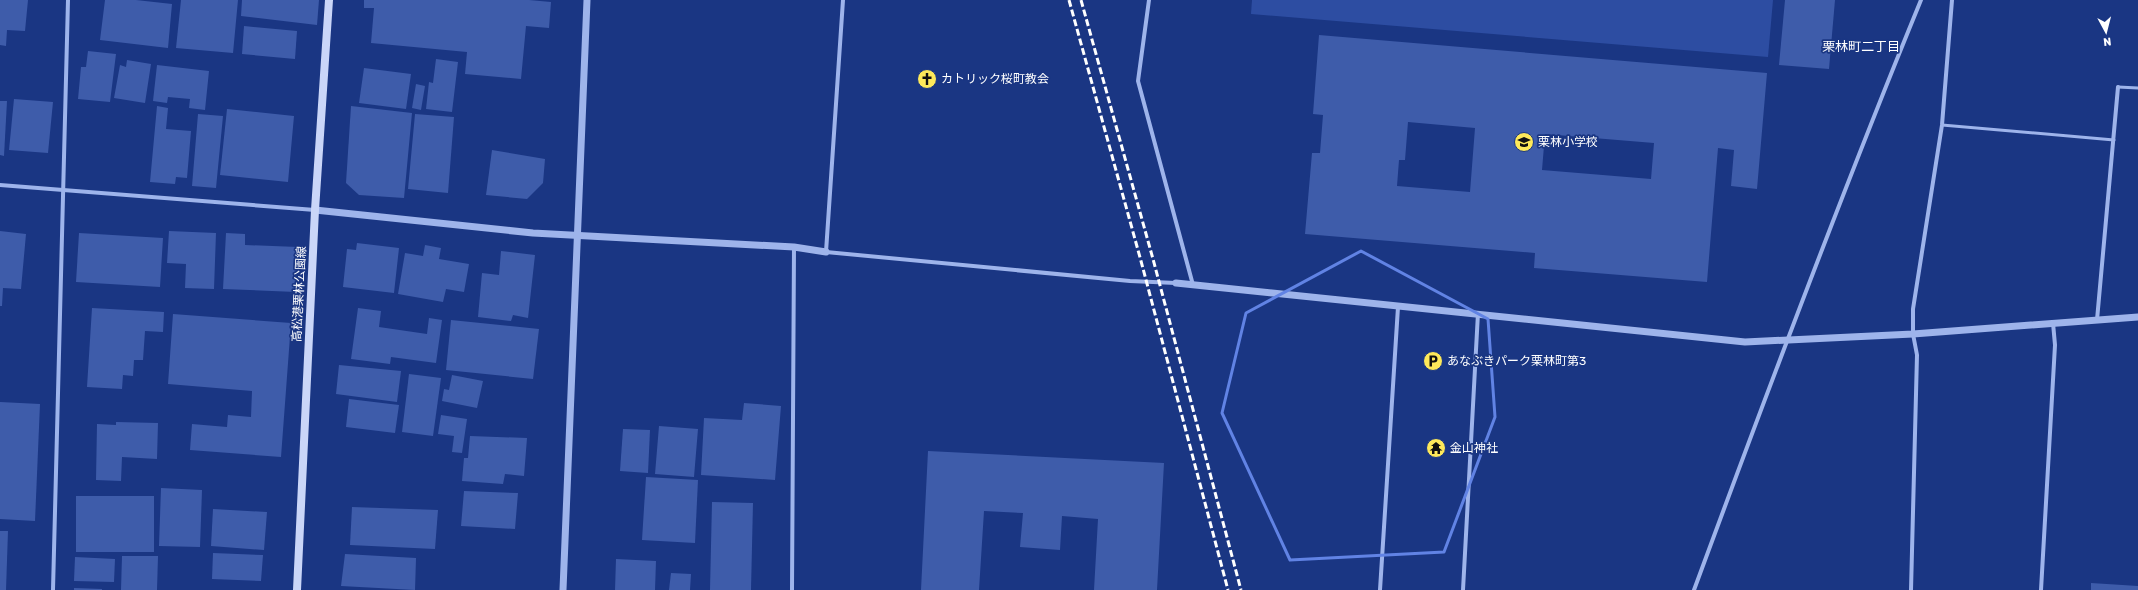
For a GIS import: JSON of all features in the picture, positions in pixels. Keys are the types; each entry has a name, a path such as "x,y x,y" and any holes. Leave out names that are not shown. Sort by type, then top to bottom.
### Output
{"main road":[{"name":"高松港栗林公園線","path":"297,590 315,210 329,0"}],"street":[{"path":"53,590 65,192 68,0"},
{"path":"563,590 576,235 587,0"},
{"path":"826,252 843,0"},
{"path":"1149,0 1138,82 1193,285"},
{"path":"1694,590 1787,341 1798,316 1886,85 1921,0"},
{"path":"1911,590 1917,355 1913,334 1913,309 1942,126 1952,0"},
{"path":"2097,320 2118,87"},
{"path":"0,185 65,192 315,210 576,235 794,247 826,252 1130,281 1176,283 1478,313 1745,342 1913,334 2138,317"},
{"path":"792,590 794,247"},
{"path":"1380,590 1398,306"},
{"path":"1463,590 1478,313"},
{"path":"2042,590 2055,345 2053,323"}],"lane":[{"path":"2118,87 2138,88"},
{"path":"1942,126 2114,140"}],"highlighted area":[{"path":"1361,251 1488,319 1495,417 1444,552 1290,560 1222,413 1246,313"}],"shaded area":[{"path":"1252,0 1773,0 1768,57 1251,14"}],"building":[{"path":"0,0 28,0 25,31 7,30 6,46 0,45"},
{"path":"105,0 136,0 172,4 168,48 100,40"},
{"path":"181,0 238,0 233,53 176,48"},
{"path":"242,0 319,0 317,25 241,16"},
{"path":"364,0 529,0 551,2 549,28 526,26 521,79 465,74 467,52 371,43 374,8 364,8"},
{"path":"1785,0 1835,0 1829,69 1779,65"},
{"path":"244,26 297,31 295,59 242,54"},
{"path":"1319,35 1767,73 1757,189 1731,186 1734,150 1718,148 1707,282 1534,268 1535,253 1305,234 1312,153 1320,153 1323,115 1313,114","holes":["1408,122 1475,128 1470,192 1397,186 1399,160 1405,160","1545,134 1654,143 1651,179 1542,170"]},
{"path":"88,51 116,54 110,102 78,99 81,67 86,67"},
{"path":"436,59 458,62 452,112 426,109 429,82 433,83"},
{"path":"127,60 151,64 145,103 114,98 120,65 126,67"},
{"path":"157,65 209,71 205,110 189,108 190,99 168,97 167,103 153,101"},
{"path":"364,68 411,74 406,109 359,103"},
{"path":"416,84 425,86 421,110 412,108"},
{"path":"14,99 53,102 48,153 9,150"},
{"path":"0,101 7,101 4,156 0,155"},
{"path":"157,106 168,108 166,129 191,131 187,178 176,177 175,184 150,182"},
{"path":"351,106 412,113 404,198 359,195 346,183"},
{"path":"227,109 294,116 288,182 220,175"},
{"path":"198,114 223,116 216,188 192,186"},
{"path":"415,114 454,117 448,193 408,189"},
{"path":"492,150 545,159 543,183 527,199 486,195"},
{"path":"0,231 26,234 21,289 3,288 2,306 0,306"},
{"path":"169,231 216,233 214,289 185,288 186,264 167,263"},
{"path":"79,233 163,238 160,287 76,282"},
{"path":"226,233 245,234 245,245 298,247 296,292 223,289"},
{"path":"357,243 399,248 394,293 343,287 347,249 356,250"},
{"path":"425,245 441,248 439,259 469,264 464,292 446,289 443,302 398,294 405,253 423,256"},
{"path":"501,251 535,255 528,318 513,315 511,321 478,317 482,273 499,275"},
{"path":"92,308 164,312 163,332 145,331 143,360 134,360 133,376 123,375 122,389 87,387"},
{"path":"358,308 381,311 379,327 427,334 429,318 442,320 436,363 391,357 390,364 351,359"},
{"path":"173,314 291,323 281,457 190,450 192,424 227,427 228,415 251,417 252,391 168,384"},
{"path":"451,320 539,329 533,379 446,370"},
{"path":"339,365 401,371 397,402 336,394"},
{"path":"409,374 441,378 433,436 402,432"},
{"path":"452,375 483,381 477,408 442,401 444,389 449,390"},
{"path":"349,399 399,405 395,433 346,427"},
{"path":"0,402 40,404 35,521 0,519"},
{"path":"744,403 781,406 775,480 701,475 704,418 742,420"},
{"path":"441,415 467,419 462,453 452,452 454,436 438,434"},
{"path":"116,422 158,423 157,459 122,457 121,481 96,480 97,424 116,425"},
{"path":"659,426 698,429 694,477 655,474"},
{"path":"623,429 650,430 648,473 620,471"},
{"path":"470,436 527,438 524,476 505,474 503,484 462,481 464,458 468,458"},
{"path":"928,451 1164,463 1157,590 1094,590 1098,519 1062,516 1060,550 1020,547 1023,513 984,511 979,590 921,590"},
{"path":"646,477 698,480 695,543 642,540"},
{"path":"161,488 202,490 200,547 159,546"},
{"path":"464,491 518,493 515,529 461,526"},
{"path":"76,496 154,496 154,552 76,552"},
{"path":"712,502 753,503 751,590 710,590"},
{"path":"352,507 438,510 435,549 350,545"},
{"path":"213,509 267,512 264,550 211,546"},
{"path":"0,531 8,531 6,590 0,590"},
{"path":"213,553 263,555 261,581 212,579"},
{"path":"345,554 416,558 415,590 341,586"},
{"path":"122,556 158,556 157,590 121,590"},
{"path":"75,557 115,559 114,582 74,581"},
{"path":"616,559 656,561 655,590 615,590"},
{"path":"671,573 691,574 690,590 669,590"},
{"path":"2091,583 2138,586 2138,590 2091,590"},
{"path":"74,588 102,589 102,590 74,590"}],"railway":[{"path":"1069,0 1141,261 1228,590"},
{"path":"1081,0 1153,259 1241,590"}],"place":[{"name":"カトリック桜町教会","path":"927,79"},
{"name":"栗林小学校","path":"1524,142"},
{"name":"あなぶきパーク栗林町第3","path":"1433,361"},
{"name":"金山神社","path":"1436,448"}],"district":[{"name":"栗林町二丁目","path":"1861,46"}]}
